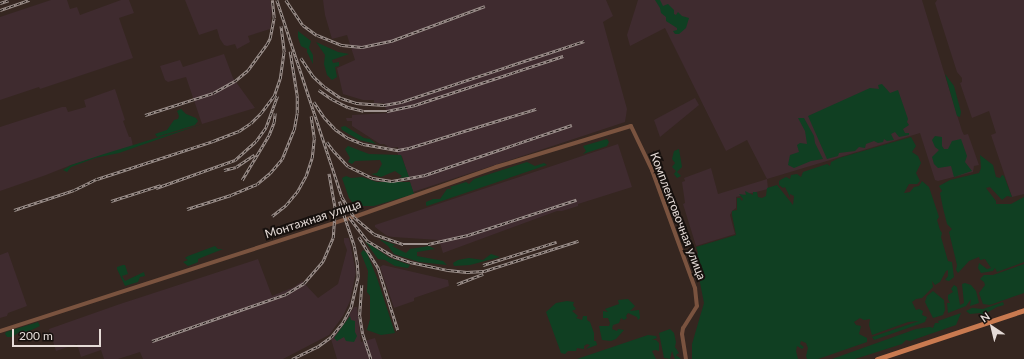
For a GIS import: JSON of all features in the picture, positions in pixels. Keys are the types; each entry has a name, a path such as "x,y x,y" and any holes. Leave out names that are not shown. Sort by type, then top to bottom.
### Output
{"main road":[{"path":"877,359 1024,310"}],"street":[{"name":"Монтажная улица","path":"0,331 354,217 496,167 631,126"},
{"name":"Комплектовочная улица","path":"631,126 652,170 695,288 697,306 683,328 682,334 686,359"}],"shaded area":[{"path":"51,0 67,0 70,9 77,7 80,15 121,0 129,0 134,13 119,18 133,58 40,89 39,87 0,100 0,17"},
{"path":"185,0 270,0 272,9 270,29 248,36 250,42 237,49 235,44 227,46 224,45 220,39 217,29 199,35"},
{"path":"323,0 606,0 613,16 603,22 627,109 625,122 413,192 402,156 398,155 398,147 390,148 384,144 380,144 352,126 352,121 347,121 346,118 352,118 352,115 387,113 384,103 374,103 374,100 363,100 343,94 337,68 355,60 347,35 332,39 325,15"},
{"path":"638,0 922,0 962,131 964,135 968,134 979,165 974,166 973,172 938,181 935,180 920,133 767,179 747,140 726,151 665,28 630,46 627,35"},
{"path":"937,0 1024,0 1024,194 1012,197 991,135 996,133 989,111 972,118 960,83 962,82 962,78 957,72 935,3"},
{"path":"224,54 233,78 255,108 202,124 186,77 168,82 165,80 160,66 180,60 183,67"},
{"path":"115,89 125,120 123,121 129,137 131,137 133,146 71,165 0,191 0,127 62,107 66,107 68,112 86,107 84,100"},
{"path":"695,98 699,105 660,137 654,120"},
{"path":"618,144 632,187 578,204 578,206 557,211 443,253 439,240 387,236 375,227 375,225"},
{"path":"711,168 718,194 767,179 768,189 736,197 736,208 730,215 735,234 696,246 683,204 685,203 682,182 685,181 684,178"},
{"path":"344,238 349,238 356,272 350,301 343,316 329,335 283,359 143,359 140,352 118,359 104,359 101,350 81,357 77,344 56,351 49,329 258,259 272,296 294,287 302,281 318,298 338,284 347,250"},
{"path":"8,252 27,306 8,313 7,316 0,318 0,255"},
{"path":"383,265 448,280 449,286 414,298 414,301 394,308 380,267"},
{"path":"354,307 357,307 361,342 375,338 382,359 337,359 331,339 344,324"}],"green space":[{"path":"655,0 660,0 663,6 668,4 674,10 674,14 676,15 678,12 682,16 689,18 686,28 679,34 675,34 673,31 677,30 677,28 666,21 666,17 661,13"},
{"path":"298,31 311,41 309,48 313,55 313,64 307,49 301,46"},
{"path":"316,42 338,52 349,54 332,60 333,63 339,62 339,66 335,67 337,77 332,80 327,75 324,64 325,55"},
{"path":"945,74 954,86 961,112 960,117 957,116"},
{"path":"882,84 890,93 898,90 909,125 903,129 905,133 909,133 909,135 899,137 895,132 891,134 894,140 887,141 884,139 883,142 878,143 874,141 866,144 865,148 859,147 855,151 839,153 838,156 827,159 808,116 870,88 879,89 878,85"},
{"path":"181,109 186,114 196,118 198,121 195,125 157,137 155,134 167,130 174,120 178,119 179,116 177,111"},
{"path":"798,118 804,118 814,136 815,143 823,159 811,161 794,168 788,165 790,155 799,152 797,145 800,143 807,144 805,131"},
{"path":"202,124 119,153 95,158 71,167 67,172 63,170 71,165 104,154"},
{"path":"345,126 364,138 370,139 376,144 359,140 342,130 341,127"},
{"path":"935,136 942,137 942,146 944,149 948,149 952,141 961,139 967,156 965,162 972,171 954,177 951,166 938,168 934,164 932,157 939,150 935,147 932,140"},
{"path":"911,137 916,146 912,152 918,156 921,163 916,173 920,181 917,184 909,184 904,193 910,192 914,187 919,186 922,181 929,187 939,217 937,220 942,233 941,237 948,261 952,262 954,277 949,281 945,280 948,276 948,270 946,271 940,282 935,285 932,281 933,287 922,298 916,299 912,302 916,310 919,309 923,311 922,315 927,317 925,322 874,340 872,337 919,321 908,322 872,335 869,325 870,319 864,320 860,318 854,322 856,325 861,326 859,334 867,338 867,342 818,359 807,359 806,356 808,348 806,343 801,341 800,344 804,347 802,349 797,346 796,351 798,359 692,359 692,344 704,303 695,257 698,253 696,247 736,235 732,211 737,210 737,198 740,198 742,201 743,199 739,194 746,195 745,191 753,195 753,192 757,192 758,197 762,198 766,196 767,188 777,185 793,205 794,196 790,194 790,197 785,187 783,188 779,185 779,181 782,179 786,177 790,179 791,175 797,174 801,177 803,172 827,164 830,166 831,162 839,158"},
{"path":"607,139 609,142 607,146 583,154 586,151 583,146"},
{"path":"348,146 369,154 401,155 409,177 399,178 402,176 395,171 381,177 371,174 377,173 382,164 380,160 355,161 352,164 348,162 350,158 345,149"},
{"path":"679,149 682,167 677,172 681,176 677,178 674,174 676,171 672,167 675,163 672,159 674,151"},
{"path":"980,155 993,165 996,177 1000,178 1002,175 1004,176 1012,197 1007,196 1002,200 990,187 986,188 996,201 996,204 1011,204 1024,197 1024,262 997,272 995,268 993,271 981,273 978,268 979,263 987,269 991,268 985,259 980,260 979,257 969,261 958,273 956,270 957,265 949,232 952,229 947,224 940,193 942,191 939,186 950,180 979,173 981,168"},
{"path":"527,162 535,166 544,163 547,165 427,206 426,205 426,202 433,199 440,199 447,189 452,189 450,187 466,182 469,184 474,179"},
{"path":"346,176 351,178 362,177 377,182 410,182 414,194 374,206 355,206 349,198 342,178"},
{"path":"379,239 396,245 392,246 406,253 410,249 429,246 435,249 417,252 417,256 443,261 447,265 419,262 394,254 388,246"},
{"path":"365,241 390,258 410,265 408,268 395,266 385,260 378,259"},
{"path":"215,246 218,249 223,249 198,259 198,262 188,266 183,262 188,260 185,258 188,256"},
{"path":"363,250 367,253 377,278 395,333 381,335 367,330 370,319 370,296 367,292 368,271 361,253"},
{"path":"491,254 500,257 470,265 454,266 453,263 458,260 469,258 483,260"},
{"path":"1024,264 1024,293 990,305 983,304 979,293 985,285 980,279 984,275 993,275"},
{"path":"125,265 128,274 122,276 125,281 144,272 145,276 140,277 138,282 125,286 117,269 117,267"},
{"path":"965,283 971,285 976,291 979,303 970,306 971,299 966,306 948,313 947,303 950,303 948,295 953,292 951,289 954,285 957,287 960,305 964,303 962,284"},
{"path":"933,291 944,300 945,310 943,315 933,318 925,302 927,296"},
{"path":"628,299 635,306 630,311 639,310 640,318 638,320 637,317 628,313 626,316 627,318 624,320 621,318 619,323 613,325 612,329 617,331 618,329 624,330 616,339 611,341 602,340 599,326 609,326 610,323 608,318 603,318 603,311 608,312 605,309 619,304 618,300"},
{"path":"567,301 574,302 573,305 576,309 572,311 578,316 576,318 582,320 583,316 587,316 587,320 590,322 594,333 594,341 596,341 597,345 586,349 590,345 587,344 584,346 584,349 577,348 576,351 568,351 565,354 561,353 546,312 556,303"},
{"path":"1003,302 1004,305 997,307 981,316 980,313 970,314 966,311 972,308 983,309"},
{"path":"961,313 956,325 910,341 906,340 902,344 855,359 832,359 916,329 933,328 935,323 939,323 938,321"},
{"path":"350,316 351,320 355,321 355,332 357,336 354,342 346,341 344,337 337,341 334,338"},
{"path":"38,322 40,326 25,333 18,333 12,337 7,337 5,334 6,332"},
{"path":"670,329 674,333 676,342 675,347 679,353 676,355 681,359 675,359 672,351 670,359 664,358 659,333"},
{"path":"648,335 656,336 657,338 652,340 656,340 659,343 659,351 652,351 656,359 577,359"}],"railway":[{"path":"0,3 9,0"},
{"path":"0,10 29,0"},
{"path":"145,115 213,93 235,81 248,70 270,38 274,18 272,0"},
{"path":"277,0 342,197 354,217 374,234 403,244 428,244 468,235 576,200"},
{"path":"286,0 303,25 317,35 342,45 362,47 391,41 485,6"},
{"path":"14,210 74,190 97,179 213,141 239,131 251,123 274,96 280,79 284,52 281,26"},
{"path":"301,58 313,76 325,87 341,98 356,103 384,105 401,102 584,41"},
{"path":"187,209 231,195 257,184 270,173 282,159 294,130 297,113 297,96 290,52"},
{"path":"319,90 348,107 364,111 387,111 415,105 563,56"},
{"path":"156,188 235,160 256,141 266,127 277,96"},
{"path":"314,102 324,117 335,129 348,138 363,144 398,150 409,148 536,109"},
{"path":"242,180 269,135 274,122 275,113"},
{"path":"272,216 286,205 297,192 306,176 312,158 314,138 311,116"},
{"path":"327,142 348,166 373,178 392,181 425,175 572,125"},
{"path":"224,170 236,167 254,155"},
{"path":"152,341 286,294 304,283 323,261 333,238 335,209 329,174"},
{"path":"111,201 161,185"},
{"path":"292,359 317,347 331,337 343,322 351,307 358,277 357,263 354,246 339,201"},
{"path":"349,217 368,241 393,256 410,262 448,270 467,272 484,271 578,241"},
{"path":"359,237 378,267 398,330"},
{"path":"483,265 556,242"},
{"path":"457,284 483,274"},
{"path":"362,285 360,316 363,334 371,359"}]}
